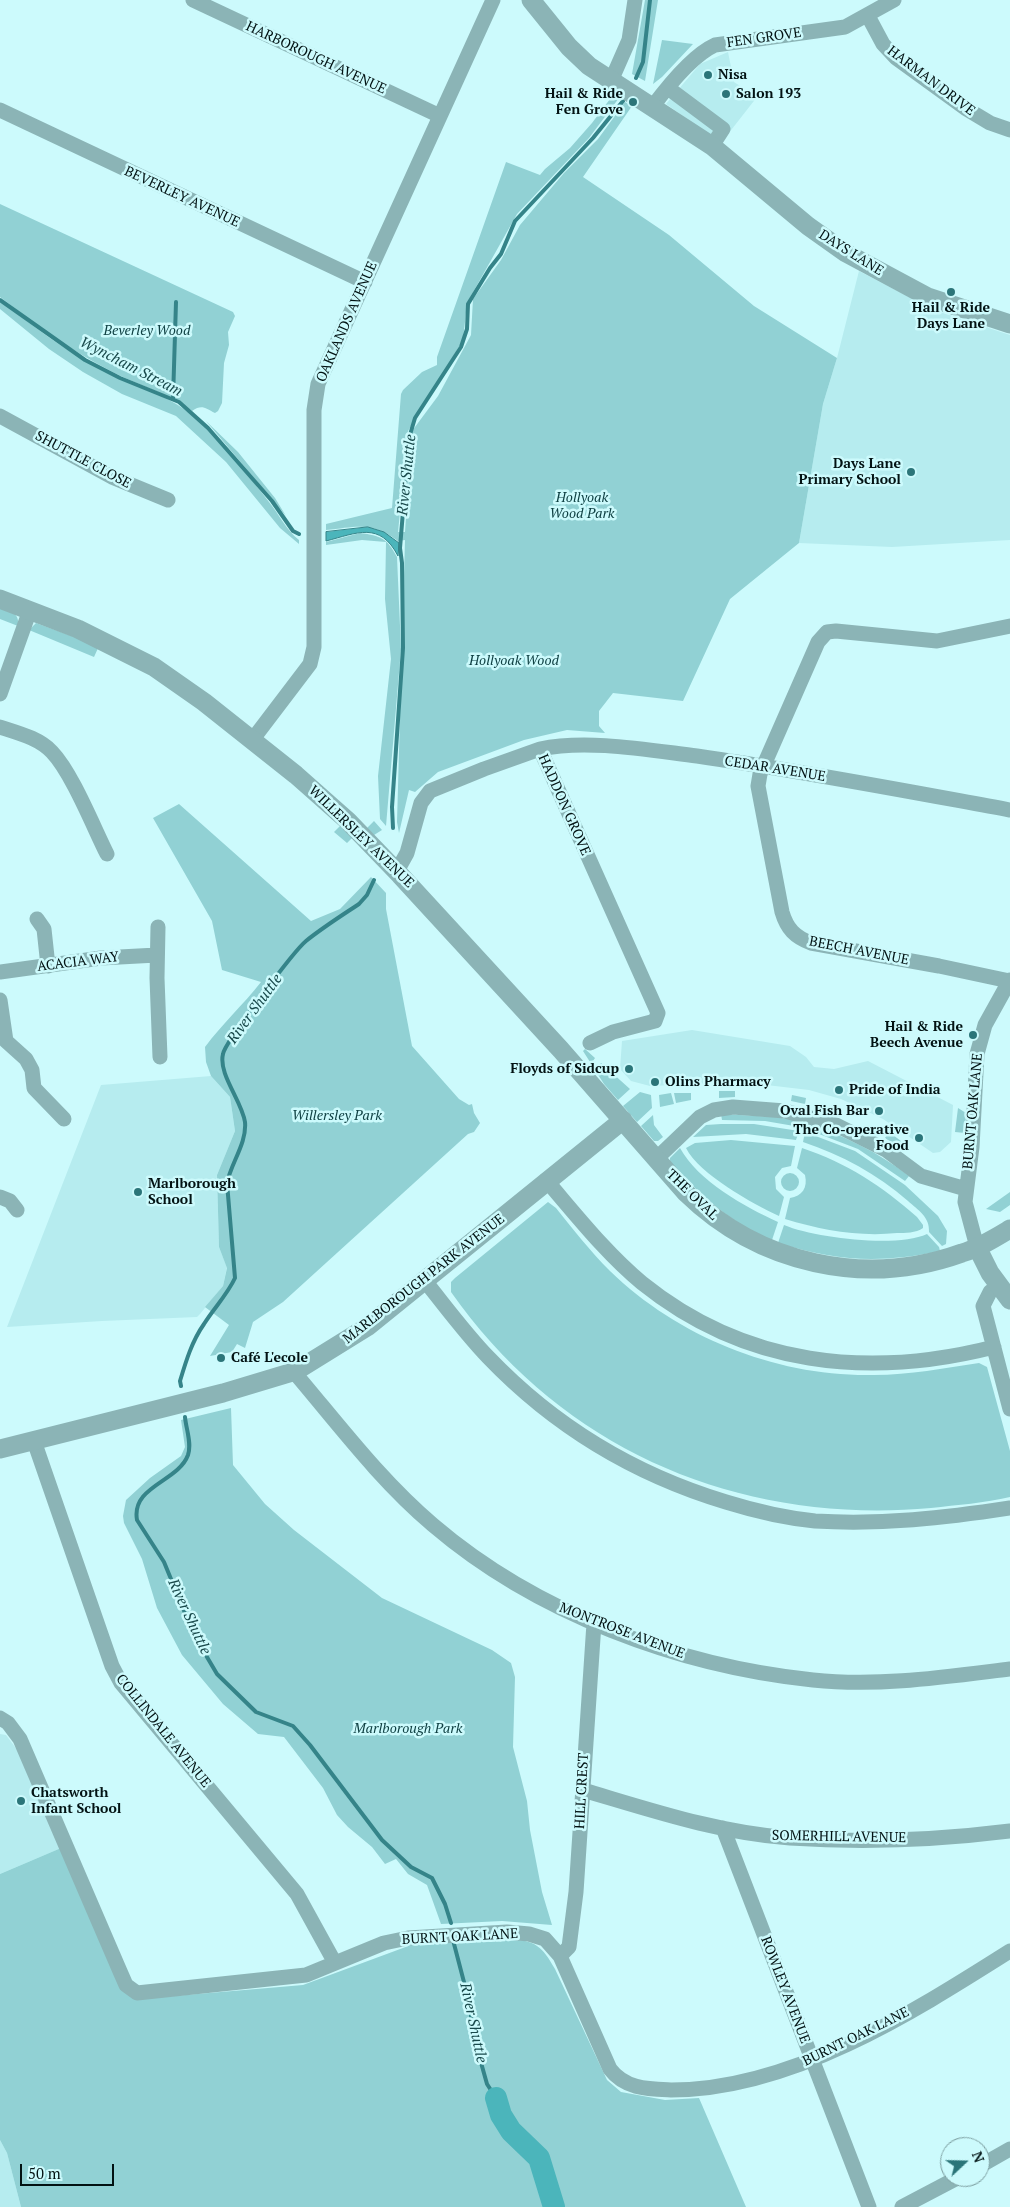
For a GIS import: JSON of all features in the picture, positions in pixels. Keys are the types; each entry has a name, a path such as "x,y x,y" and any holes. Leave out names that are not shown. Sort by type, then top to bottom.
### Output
{"street":[{"name":"HARBOROUGH AVENUE","path":"192,0 440,116"},
{"name":"OAKLANDS AVENUE","path":"252,739 310,664 314,647 315,396 318,384 493,0"},
{"name":"DAYS LANE","path":"531,0 568,47 589,66 712,146 808,226 846,253 928,297 1010,324"},
{"path":"611,81 629,40 635,0"},
{"name":"FEN GROVE","path":"652,106 697,57 706,49 715,45 845,27 894,0"},
{"name":"HARMAN DRIVE","path":"868,16 883,44 896,58 965,108 985,120 1010,130"},
{"path":"668,88 723,129 712,146"},
{"name":"BEVERLEY AVENUE","path":"0,110 365,282"},
{"name":"SHUTTLE CLOSE","path":"0,416 112,477 168,500"},
{"name":"WILLERSLEY AVENUE","path":"0,599 78,629 154,667 186,688 252,739 322,797 371,844 550,1037 656,1159"},
{"path":"0,694 30,610"},
{"name":"BEECH AVENUE","path":"1010,626 937,642 836,631 827,632 818,642 764,766 758,786 782,912 784,920 794,935 810,943 1010,980"},
{"path":"0,727 35,739 52,751 63,767 107,854"},
{"name":"CEDAR AVENUE","path":"540,749 562,744 584,744 654,750 764,766 1010,810"},
{"name":"HADDON GROVE","path":"396,871 407,853 421,803 430,791 469,774 540,749 658,1013 655,1021 612,1032 590,1043"},
{"path":"37,920 44,929 48,966"},
{"path":"158,927 157,978 160,1057"},
{"name":"ACACIA WAY","path":"0,972 101,958 157,956"},
{"name":"BURNT OAK LANE","path":"977,1247 966,1210 966,1189 972,1147 975,1074 980,1041 991,1013 1010,980"},
{"path":"0,1000 6,1041 26,1059 32,1070 34,1088 64,1119"},
{"name":"THE OVAL","path":"966,1189 921,1176 886,1150 836,1125 785,1111 733,1108 714,1110 700,1117 656,1159 686,1193 705,1211 724,1225 765,1247 810,1262 849,1269 887,1268 941,1260 977,1247 1010,1229"},
{"name":"MARLBOROUGH PARK AVENUE","path":"0,1449 223,1393 294,1372 367,1327 546,1180 623,1120"},
{"path":"546,1180 602,1245 643,1283 677,1308 732,1336 774,1351 842,1363 880,1364 913,1362 994,1347"},
{"path":"0,1197 10,1201 17,1210"},
{"path":"977,1247 1004,1292"},
{"path":"425,1281 488,1357 554,1417 630,1465 687,1490 751,1509 813,1520 872,1523 921,1520 1010,1508"},
{"path":"1004,1292 990,1292 983,1306 1010,1409"},
{"name":"MONTROSE AVENUE","path":"294,1372 370,1464 433,1525 520,1587 594,1623 688,1656 770,1674 814,1680 918,1680 1010,1669"},
{"name":"COLLINDALE AVENUE","path":"34,1441 112,1666 121,1683 297,1894 335,1963"},
{"name":"HILL CREST","path":"560,1956 568,1947 571,1935 594,1623"},
{"name":"BURNT OAK LANE","path":"0,1717 12,1728 23,1745 108,1946 129,1988 141,1994 310,1974 384,1943 408,1938 521,1933 541,1938 552,1946 560,1956 610,2069 617,2079 624,2083 648,2089 702,2088 754,2080 812,2059 914,2009 1010,1951"},
{"name":"SOMERHILL AVENUE","path":"583,1790 685,1820 790,1838 854,1840 971,1836 1010,1831"},
{"name":"ROWLEY AVENUE","path":"723,1828 869,2207"},
{"path":"990,2160 1010,2149"},
{"path":"902,2207 940,2187"}],"shaded area":[{"path":"728,52 734,82 757,97 721,143 666,104 700,64"},
{"name":"Days Lane Primary School","path":"859,271 934,310 1010,335 1010,540 892,547 799,543 823,404"},
{"path":"368,527 384,532 399,543 398,556 384,538 367,532 326,541 326,532"},
{"path":"692,1030 790,1046 806,1057 814,1067 834,1069 868,1061 953,1105 951,1142 940,1152 933,1153 883,1119 841,1099 809,1090 741,1082 650,1086 631,1081 620,1069 622,1041"},
{"name":"Marlborough School","path":"211,1076 230,1097 235,1131 217,1175 219,1247 227,1267 223,1286 197,1317 7,1327 101,1085"},
{"name":"Chatsworth Infant School","path":"0,1734 6,1735 21,1755 61,1848 0,1874"},
{"path":"0,2140 7,2153 21,2207 0,2207"}],"green space":[{"path":"645,0 658,0 645,81 632,74"},
{"path":"662,40 693,44 653,84"},
{"name":"Hollyoak Wood Park","path":"613,95 619,98 589,138 517,214 467,303 463,340 408,431 398,532 405,532 412,431 438,396 471,335 473,299 501,260 520,225 564,173 598,139 625,102 632,106 583,177 669,235 754,306 837,358 823,404 799,543 730,599 683,701 613,693 599,711 599,726 605,733 567,730 524,740 438,772 415,792 409,790 399,833 397,822 405,540 398,541 380,530 372,528 355,527 326,530 326,524 392,508 401,394 422,372 437,365 437,357 506,162 540,175 570,148"},
{"name":"Beverley Wood","path":"0,204 233,312 235,316 228,332 229,345 224,363 222,403 218,411 215,413 201,407 192,411 162,394 109,370 53,336 0,297"},
{"path":"0,301 87,362 112,375 161,395 194,417 214,436 242,468 273,507 286,527 299,540 299,544 280,528 226,462 176,416 122,394 83,372 49,349 0,309"},
{"path":"206,421 238,452 275,498 286,516"},
{"path":"360,533 373,535 386,542 362,540 326,545 326,542"},
{"path":"386,542 397,557 401,649 386,826 380,819 378,776 391,659 385,599"},
{"path":"0,606 16,615 18,626 0,619"},
{"path":"36,623 99,646 94,657 29,630"},
{"name":"Willersley Park","path":"179,804 311,921 340,909 371,877 386,893 386,909 412,1046 459,1099 469,1105 472,1104 474,1113 480,1123 474,1132 468,1134 283,1302 253,1322 245,1348 237,1344 232,1352 210,1356 229,1325 205,1307 223,1286 227,1268 219,1247 217,1175 235,1131 230,1097 211,1076 206,1062 205,1047 261,982 222,970 212,921 153,818"},
{"path":"374,821 382,830 374,835 367,828"},
{"path":"342,824 354,836 347,843 334,832"},
{"path":"585,1049 595,1058 593,1061 598,1066 601,1063 630,1089 618,1100 604,1084 583,1051"},
{"path":"719,1091 735,1091 735,1097 719,1098"},
{"path":"640,1092 651,1095 652,1108 637,1122 623,1106"},
{"path":"671,1093 674,1104 660,1107 659,1095"},
{"path":"674,1093 691,1093 691,1100 676,1103"},
{"path":"792,1095 806,1098 805,1104 791,1101"},
{"path":"958,1108 966,1113 965,1133 955,1132"},
{"path":"721,1114 775,1117 801,1121 800,1127 765,1121 722,1120"},
{"path":"653,1115 654,1125 663,1137 658,1141 654,1141 641,1126"},
{"path":"808,1123 860,1145 885,1159 909,1176 905,1181 858,1149 806,1129"},
{"path":"754,1124 799,1131 796,1140 746,1134 693,1137 706,1125"},
{"path":"805,1132 855,1151 905,1185 938,1216 947,1231 946,1244 942,1246 929,1232 928,1222 923,1214 896,1191 858,1166 832,1153 803,1142"},
{"path":"889,1132 901,1141 897,1146 885,1138"},
{"path":"731,1140 795,1146 791,1166 782,1168 775,1177 776,1189 784,1197 779,1216 755,1204 714,1178 702,1168 686,1148 695,1143"},
{"path":"680,1148 698,1171 723,1192 751,1209 778,1222 772,1240 729,1217 693,1186 670,1162 670,1158"},
{"path":"802,1148 834,1161 863,1176 891,1195 917,1217 923,1228 907,1233 869,1234 826,1229 785,1219 790,1198 801,1193 806,1184 805,1175 797,1168"},
{"path":"786,1173 794,1173 799,1178 797,1189 786,1191 781,1186 781,1178"},
{"path":"1010,1192 1010,1205 1000,1212 986,1209"},
{"path":"548,1202 556,1208 610,1271 637,1295 667,1316 699,1334 732,1349 766,1361 838,1374 901,1374 979,1363 987,1367 1010,1451 1010,1497 931,1508 860,1510 791,1504 724,1489 661,1466 601,1435 546,1395 496,1348 451,1292 451,1282 455,1278"},
{"path":"784,1225 815,1234 856,1240 896,1240 927,1234 939,1247 940,1251 897,1258 877,1259 858,1259 820,1254 778,1243"},
{"name":"Marlborough Park","path":"231,1408 233,1465 265,1504 294,1530 382,1598 492,1650 511,1663 515,1677 513,1747 527,1801 530,1830 542,1892 552,1925 502,1921 441,1924 427,1885 408,1874 396,1859 385,1864 372,1847 337,1815 323,1788 284,1737 258,1734 223,1704 182,1655 157,1608 142,1559 124,1523 123,1516 126,1500 150,1478 181,1456 185,1447 181,1420"},
{"path":"61,1848 139,1999 303,1985 411,1945 510,1939 532,1943 542,1950 555,1969 607,2080 621,2092 665,2100 699,2098 746,2207 21,2207 7,2153 0,2140 0,1874"}],"waterway":[{"name":"River Shuttle","path":"636,78 643,62 650,0"},
{"name":"River Shuttle","path":"393,828 392,807 403,648 402,563 400,548 409,438 415,418 461,347 467,329 468,304 501,254 515,221 593,138 623,101"},
{"name":"Wyncham Stream","path":"0,300 85,360 120,378 179,402 208,428 272,501 293,531 299,534"},
{"path":"173,399 176,302"},
{"name":"River Shuttle","path":"181,1386 182,1374 196,1337 235,1278 227,1183 244,1138 245,1122 240,1105 224,1070 223,1054 247,1016 299,948 319,931 359,904 367,895 374,880"},
{"name":"River Shuttle","path":"185,1417 189,1441 188,1455 175,1472 141,1499 137,1509 137,1520 164,1562 194,1635 217,1674 256,1712 293,1726 310,1745 382,1840 411,1867 432,1878 445,1904 451,1923"},
{"name":"River Shuttle","path":"453,1940 471,2009 471,2027 487,2084 496,2098"},
{"name":"River Shuttle","path":"496,2098 501,2115 511,2131 539,2158 554,2207"}],"place":[{"name":"Nisa","path":"708,75"},
{"name":"Salon 193","path":"726,94"},
{"name":"Hail & Ride Fen Grove","path":"633,102"},
{"name":"Hail & Ride Days Lane","path":"951,292"},
{"name":"Days Lane Primary School","path":"911,472"},
{"name":"Hail & Ride Beech Avenue","path":"973,1035"},
{"name":"Floyds of Sidcup","path":"629,1069"},
{"name":"Olins Pharmacy","path":"655,1082"},
{"name":"Pride of India","path":"839,1090"},
{"name":"Oval Fish Bar","path":"879,1111"},
{"name":"The Co-operative Food","path":"919,1138"},
{"name":"Marlborough School","path":"138,1192"},
{"name":"Café L'ecole","path":"221,1358"},
{"name":"Chatsworth Infant School","path":"21,1801"}],"park label":[{"name":"Hollyoak Wood","path":"514,661"}]}
